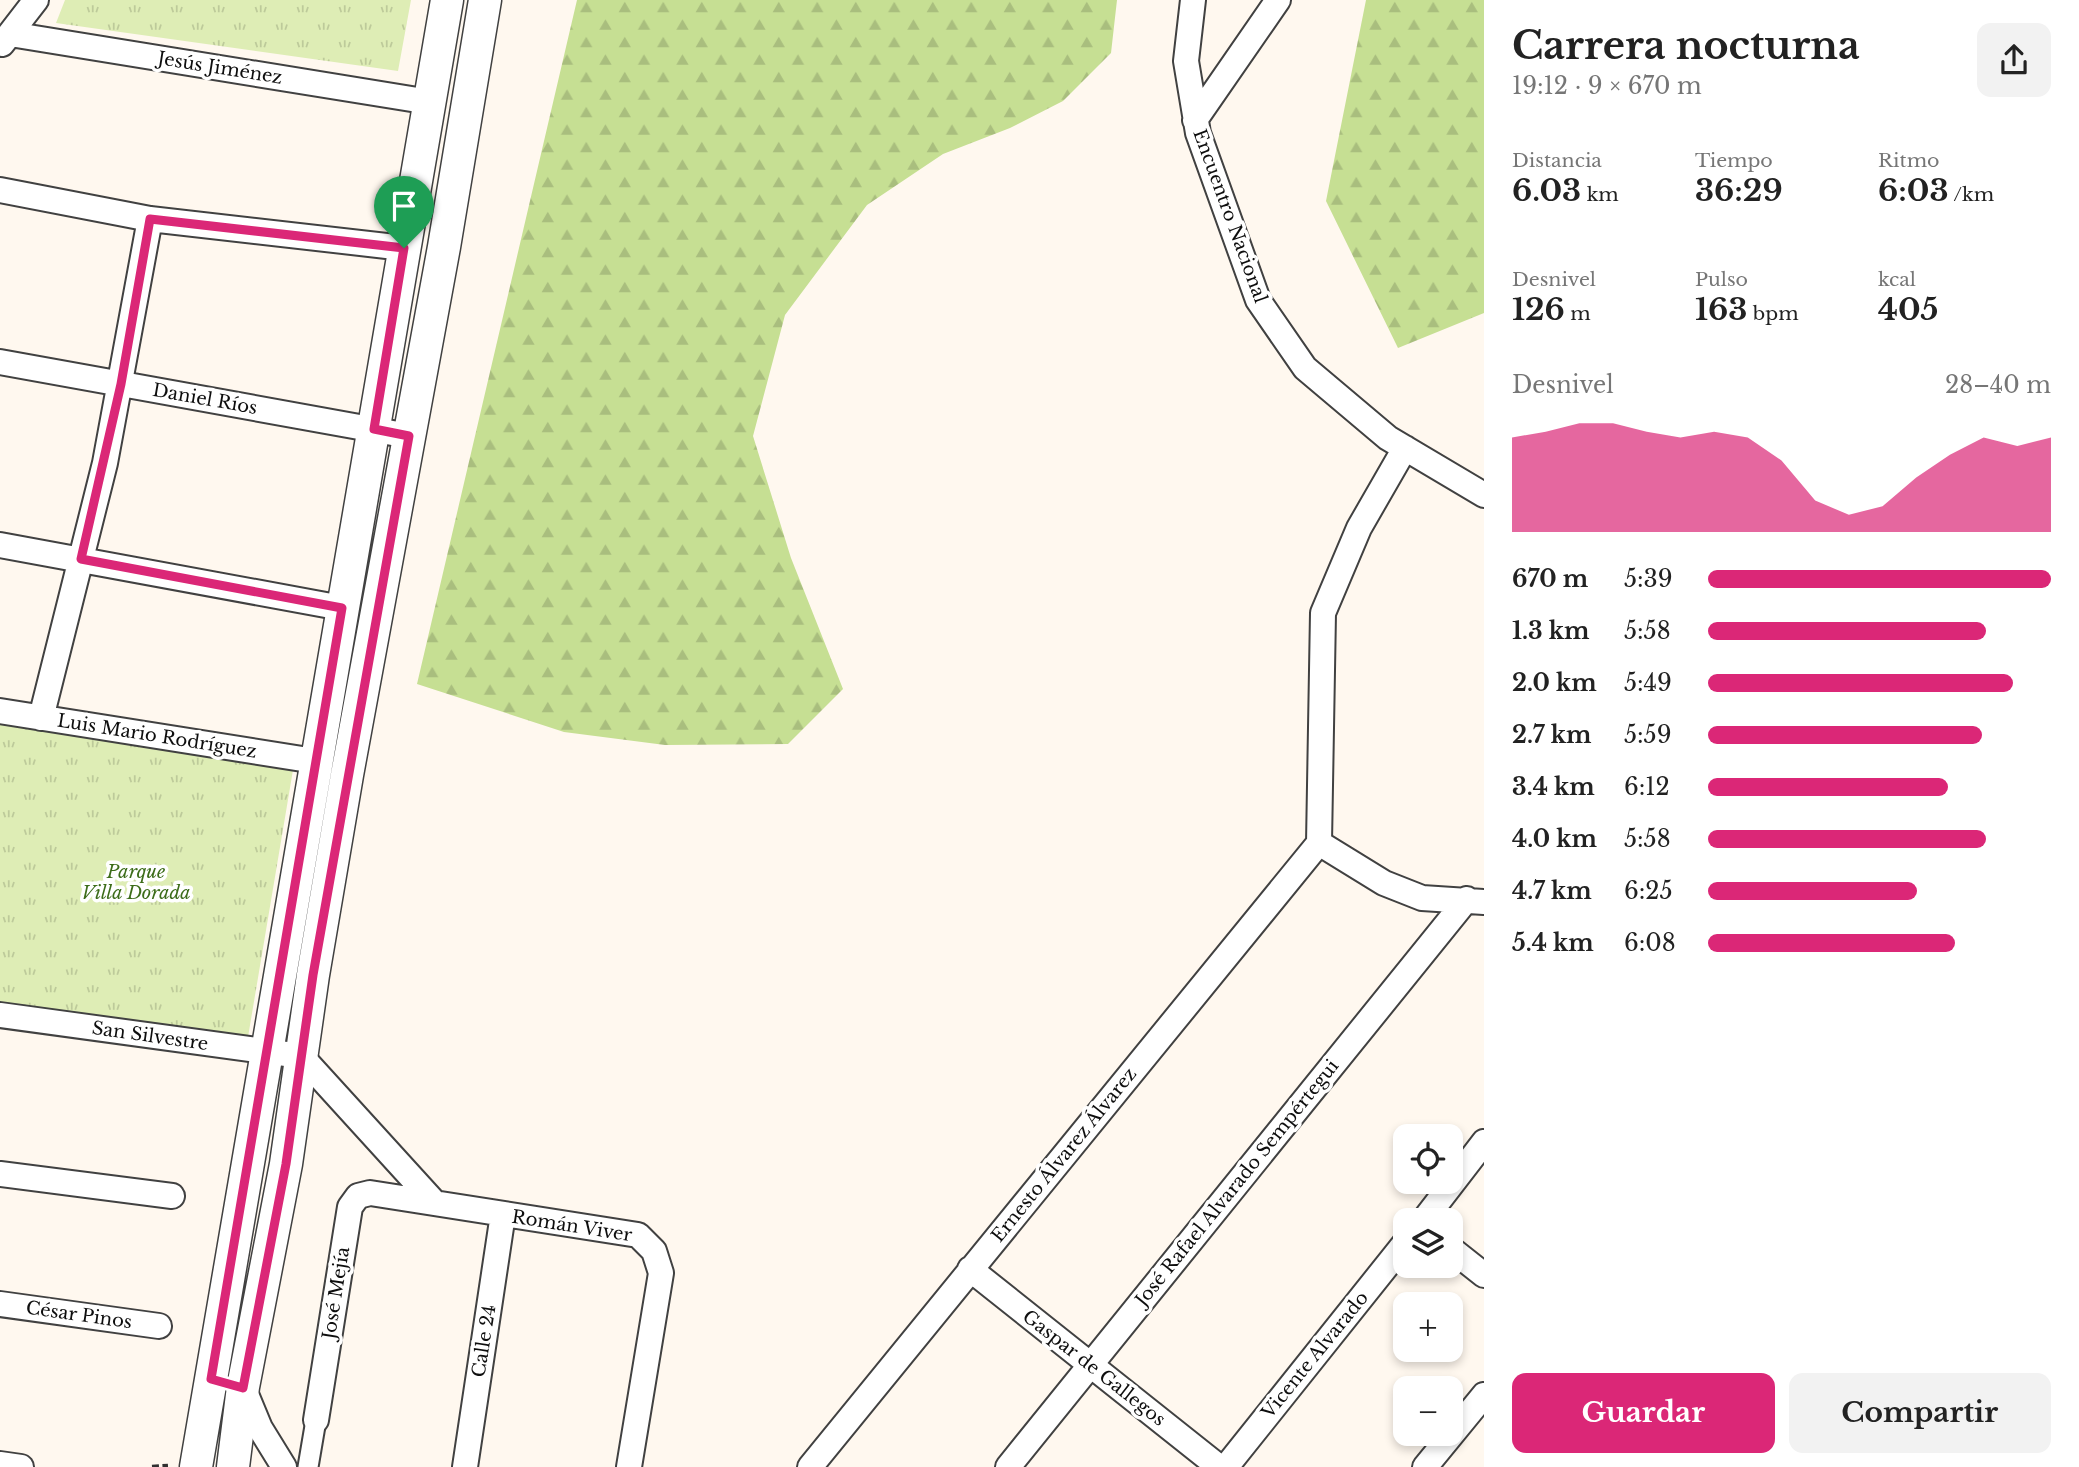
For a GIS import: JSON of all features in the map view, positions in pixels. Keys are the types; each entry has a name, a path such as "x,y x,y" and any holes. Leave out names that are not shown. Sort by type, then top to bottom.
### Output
{"street":[{"path":"5,41 36,0"},
{"path":"195,1467 447,0"},
{"path":"233,1467 243,1388 286,1164 342,802 485,0"},
{"name":"Encuentro Nacional","path":"1193,0 1186,61 1195,120 1258,300 1306,368 1405,448 1484,495"},
{"path":"1195,120 1278,0"},
{"name":"Jesús Jiménez","path":"5,41 430,102"},
{"path":"0,190 150,219 404,248"},
{"path":"41,718 121,384 150,219"},
{"name":"Daniel Ríos","path":"0,362 409,436"},
{"path":"1405,448 1359,528 1323,613 1318,843 1384,883 1422,898 1476,901"},
{"path":"0,545 342,608"},
{"name":"Luis Mario Rodríguez","path":"0,711 315,761"},
{"name":"Ernesto Álvarez Álvarez","path":"810,1467 1318,843"},
{"name":"José Rafael Alvarado Sempértegui","path":"1008,1467 1091,1363 1476,901"},
{"name":"San Silvestre","path":"0,1015 301,1056"},
{"path":"301,1056 433,1201"},
{"path":"1433,1208 1484,1142"},
{"path":"0,1174 172,1196"},
{"name":"José Mejía","path":"308,1467 350,1207 358,1196 370,1193 433,1201"},
{"name":"Román Viver","path":"433,1201 638,1235 654,1251 661,1273 629,1467"},
{"name":"Calle 24","path":"465,1467 503,1214"},
{"name":"Vicente Alvarado","path":"1226,1467 1393,1258"},
{"path":"1463,1258 1484,1275"},
{"name":"Gaspar de Gallegos","path":"970,1269 1219,1467"},
{"name":"César Pinos","path":"0,1304 159,1326"},
{"path":"211,1379 243,1388"},
{"path":"243,1388 260,1427 285,1467"},
{"path":"1425,1467 1484,1395"},
{"path":"0,1464 21,1467"}],"green space":[{"path":"65,0 411,0 398,71 56,23"},
{"path":"577,0 1117,0 1111,53 1063,101 1010,128 943,154 867,205 785,315 753,436 791,558 843,689 788,744 665,745 564,732 417,684"},
{"path":"1366,0 1484,0 1484,313 1398,348 1326,201"},
{"name":"Parque Villa Dorada","path":"0,720 293,770 247,1043 0,1005"}],"route":[{"path":"150,219 404,248 374,429 409,436 313,975 286,1164 243,1388 211,1379 342,608 81,559 105,463 150,219"}]}
